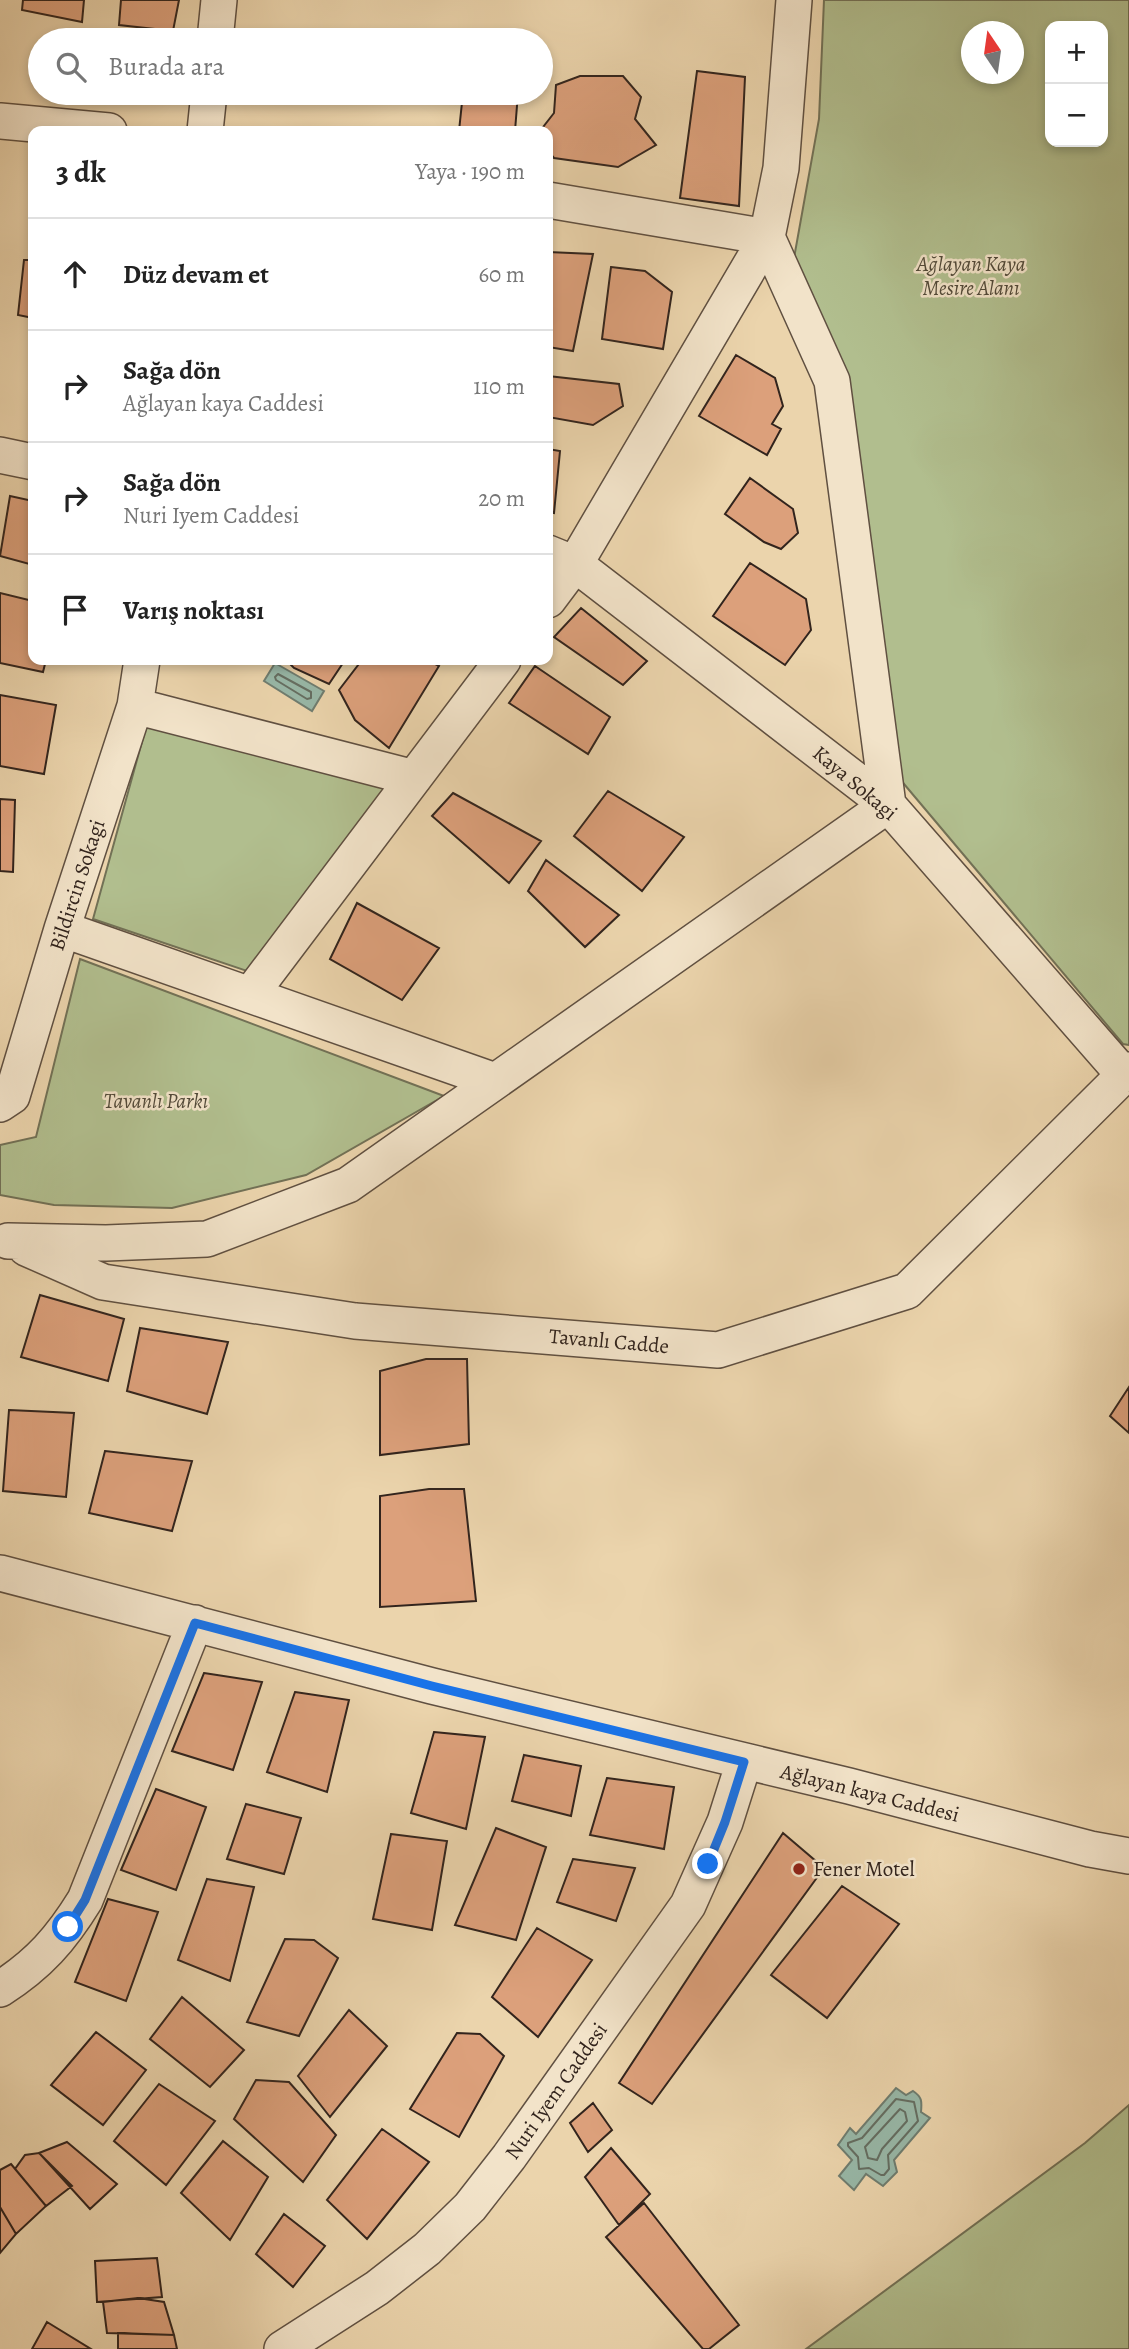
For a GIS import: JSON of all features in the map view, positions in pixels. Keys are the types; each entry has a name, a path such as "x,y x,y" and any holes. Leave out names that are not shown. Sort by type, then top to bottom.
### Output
{"street":[{"path":"216,28 219,0"},
{"path":"553,584 561,558 767,237 781,168 794,0"},
{"path":"206,126 208,105"},
{"path":"0,121 54,126"},
{"path":"553,201 767,237"},
{"path":"4,1239 106,1243 207,1239 348,1185 887,805 832,381 767,237"},
{"path":"0,455 28,461"},
{"name":"Kaya Sokagi","path":"561,558 887,805 1126,1072"},
{"name":"Bildircin Sokagi","path":"0,1104 12,1096 62,929 135,706 141,665"},
{"path":"250,995 499,665"},
{"path":"135,706 414,778"},
{"path":"62,929 495,1081"},
{"name":"Tavanlı Cadde","path":"4,1239 103,1282 355,1321 718,1350 907,1291 1126,1072"},
{"name":"Ağlayan kaya Caddesi","path":"0,1573 432,1686 849,1786 1090,1849 1129,1856"},
{"path":"0,1990 25,1973 48,1952 85,1900 195,1623"},
{"name":"Nuri Iyem Caddesi","path":"282,2349 377,2287 427,2249 470,2207 509,2157 688,1905 725,1822 744,1762"}],"green space":[{"name":"Ağlayan Kaya Mesire Alanı","path":"824,0 1129,0 1129,1045 1123,1044 888,765 845,370 787,297 819,119"},
{"path":"148,720 385,787 256,974 93,919"},
{"name":"Tavanlı Parkı","path":"80,959 444,1096 306,1175 172,1208 54,1205 0,1195 0,1145 36,1137"},
{"path":"1129,2105 1129,2349 806,2349 1085,2143"}],"water":[{"path":"274,665 278,665 324,691 312,711 264,681"},
{"path":"896,2088 906,2095 913,2091 916,2093 921,2100 921,2112 930,2118 894,2160 897,2172 883,2186 866,2174 854,2190 839,2176 852,2160 838,2145 850,2128 856,2134"}],"building":[{"path":"23,0 84,0 82,22 22,10"},
{"path":"121,0 179,0 174,28 119,25"},
{"path":"697,71 745,77 739,206 680,198"},
{"path":"580,76 623,76 641,97 635,119 656,145 618,167 554,158 553,126 544,126 554,113 556,85"},
{"path":"462,105 517,105 515,126 460,126"},
{"path":"553,252 593,254 573,351 553,348"},
{"path":"24,260 28,260 28,317 18,315"},
{"path":"611,267 645,271 672,292 663,349 602,339"},
{"path":"736,355 775,378 783,406 772,424 781,429 767,455 699,416"},
{"path":"553,377 619,384 623,406 593,425 553,418"},
{"path":"553,450 560,451 553,513"},
{"path":"750,478 793,509 798,533 781,549 764,542 725,514"},
{"path":"10,496 28,500 28,564 0,556"},
{"path":"750,563 806,599 811,630 785,665 713,616"},
{"path":"0,593 28,600 28,665 45,665 43,672 0,663"},
{"path":"581,608 647,661 623,685 554,637"},
{"path":"291,665 342,665 329,684"},
{"path":"358,665 439,666 389,748 355,720 339,690"},
{"path":"535,666 610,717 588,754 509,703"},
{"path":"0,695 56,705 44,774 0,766"},
{"path":"608,791 684,837 642,891 574,836"},
{"path":"453,793 541,841 509,883 432,816"},
{"path":"0,799 15,800 13,872 0,871"},
{"path":"546,860 619,915 585,947 528,891"},
{"path":"357,903 439,948 402,1000 330,959"},
{"path":"40,1295 124,1319 108,1381 21,1357"},
{"path":"140,1328 228,1342 207,1414 127,1391"},
{"path":"426,1359 467,1359 469,1444 380,1455 380,1371"},
{"path":"1129,1387 1129,1433 1110,1416"},
{"path":"9,1410 74,1413 66,1497 3,1491"},
{"path":"105,1451 192,1461 172,1531 89,1513"},
{"path":"429,1489 464,1489 476,1601 380,1607 380,1496"},
{"path":"204,1673 262,1682 233,1770 172,1751"},
{"path":"295,1692 349,1700 327,1792 267,1772"},
{"path":"434,1732 485,1737 466,1829 411,1813"},
{"path":"524,1755 581,1766 571,1816 512,1801"},
{"path":"607,1778 674,1787 664,1849 590,1835"},
{"path":"156,1789 206,1807 176,1890 121,1870"},
{"path":"246,1804 301,1818 284,1874 227,1859"},
{"path":"496,1828 546,1847 516,1940 455,1925"},
{"path":"783,1833 824,1868 652,2104 619,2083"},
{"path":"391,1834 447,1841 432,1930 373,1919"},
{"path":"573,1859 635,1868 616,1921 557,1902"},
{"path":"207,1879 254,1887 230,1981 178,1960"},
{"path":"842,1886 899,1924 827,2018 771,1975"},
{"path":"108,1899 158,1912 126,2001 75,1982"},
{"path":"537,1928 592,1960 538,2037 492,1997"},
{"path":"285,1939 314,1940 338,1958 299,2036 247,2022"},
{"path":"182,1997 244,2050 210,2087 150,2039"},
{"path":"349,2010 387,2046 330,2117 298,2076"},
{"path":"96,2032 146,2070 103,2125 51,2085"},
{"path":"457,2033 480,2034 504,2056 459,2137 410,2109"},
{"path":"256,2080 289,2082 336,2135 303,2182 234,2119"},
{"path":"159,2084 215,2121 166,2185 114,2141"},
{"path":"593,2103 612,2130 588,2152 570,2123"},
{"path":"382,2129 429,2162 367,2239 327,2200"},
{"path":"223,2141 268,2177 230,2240 181,2193"},
{"path":"67,2142 117,2184 90,2209 39,2153"},
{"path":"611,2148 650,2194 619,2225 585,2177"},
{"path":"39,2153 72,2186 46,2206 15,2169 25,2155"},
{"path":"11,2164 46,2206 16,2234 0,2207 0,2170"},
{"path":"644,2203 739,2325 709,2349 703,2349 606,2237"},
{"path":"0,2207 16,2234 0,2253"},
{"path":"284,2214 325,2246 293,2287 256,2254"},
{"path":"157,2258 162,2297 97,2302 95,2261"},
{"path":"138,2298 164,2302 174,2335 107,2333 103,2302"},
{"path":"47,2322 91,2349 32,2349"},
{"path":"118,2333 174,2335 177,2349 118,2349"}],"place":[{"name":"Fener Motel","path":"799,1869"}],"route":[{"path":"68,1927 85,1900 195,1623 432,1686 744,1762 708,1864"}]}
